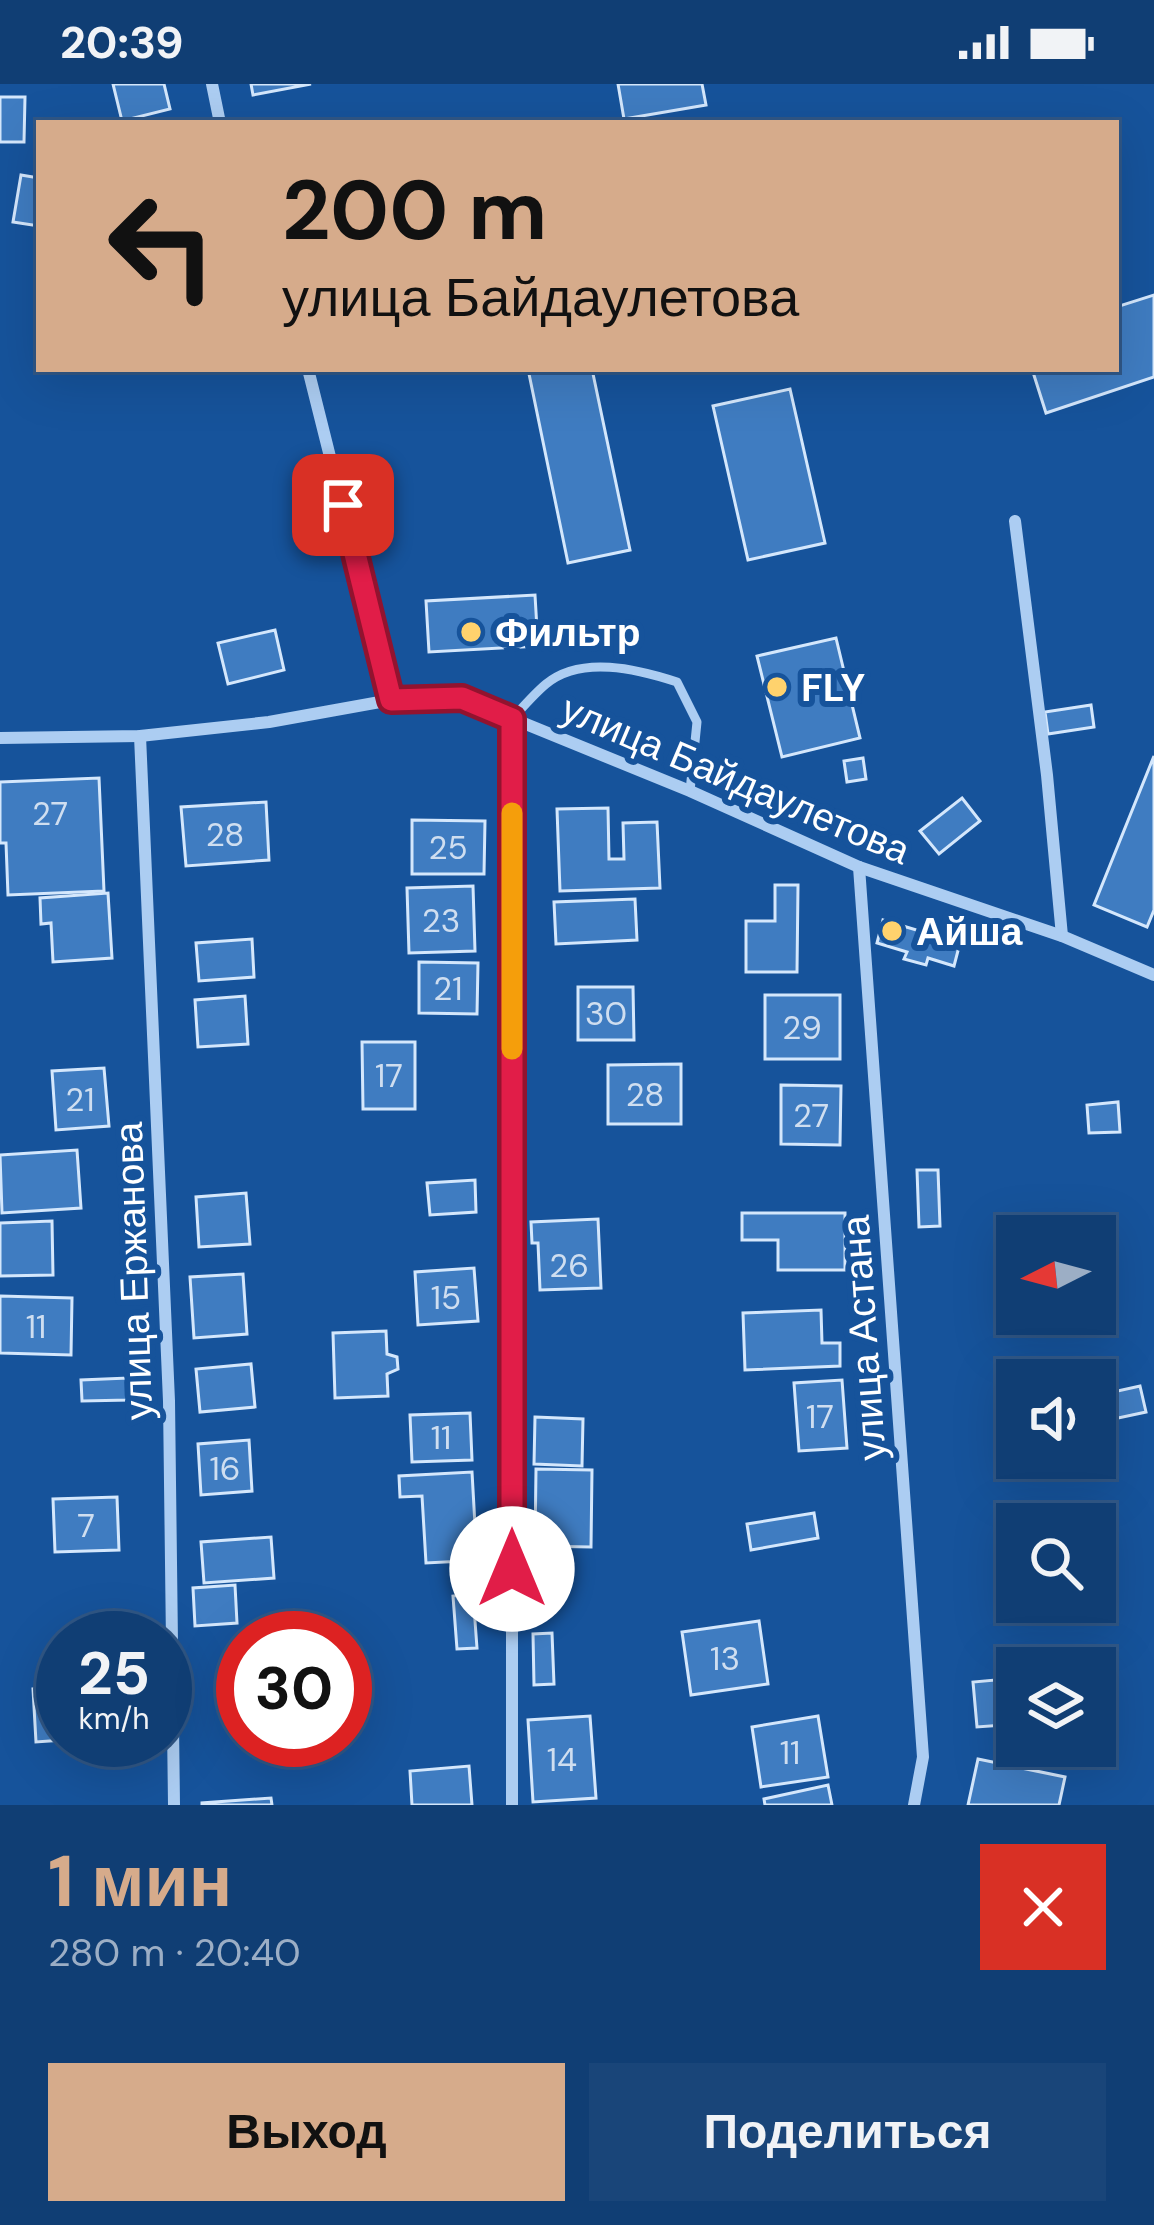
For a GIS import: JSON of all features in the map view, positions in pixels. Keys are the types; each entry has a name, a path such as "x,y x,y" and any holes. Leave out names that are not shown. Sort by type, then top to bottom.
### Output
{"street":[{"path":"212,84 219,120"},
{"path":"309,372 391,700"},
{"path":"1015,521 1062,936"},
{"name":"улица Байдаулетова","path":"0,738 140,736 269,722 391,700 462,698 690,791 859,867 1062,936 1154,975"},
{"path":"512,719 512,1805"},
{"name":"улица Ержанова","path":"140,736 169,1401 174,1805"},
{"name":"улица Астана","path":"859,867 923,1757 914,1805"}],"lane":[{"path":"512,719 550,680 585,666 649,673 677,682 697,722 690,791"}],"building":[{"path":"113,84 164,84 170,109 122,120"},
{"path":"251,84 311,84 253,95"},
{"path":"618,84 702,84 706,105 624,119"},
{"path":"0,97 25,97 24,142 0,142"},
{"path":"21,175 36,178 36,226 13,222"},
{"path":"1154,295 1154,377 1046,413 1033,372 1119,372 1119,306"},
{"path":"529,372 593,372 630,550 568,563"},
{"path":"790,389 825,543 748,560 713,406"},
{"path":"535,595 538,646 429,652 426,601"},
{"path":"275,630 284,670 228,684 218,643"},
{"path":"836,638 860,738 782,757 757,656"},
{"path":"1091,705 1094,727 1048,734 1045,712"},
{"path":"1154,756 1154,910 1147,927 1094,905"},
{"path":"863,758 866,779 847,782 844,761"},
{"path":"99,778 104,891 8,895 6,843 0,843 0,782"},
{"path":"962,798 980,821 939,854 920,831"},
{"path":"266,802 269,860 186,866 181,807"},
{"path":"608,808 609,859 624,859 623,823 657,822 660,888 560,891 557,809"},
{"path":"412,820 485,821 484,874 412,874"},
{"path":"775,885 798,885 797,972 746,972 746,921 775,921"},
{"path":"473,886 475,951 409,953 407,888"},
{"path":"108,893 112,958 53,962 51,923 41,924 40,898"},
{"path":"635,899 637,940 556,944 554,902"},
{"path":"883,920 960,943 954,966 928,958 926,965 904,959 907,952 877,943"},
{"path":"252,939 254,977 199,981 196,943"},
{"path":"419,962 478,963 477,1014 419,1013"},
{"path":"578,987 633,987 634,1040 578,1040"},
{"path":"765,995 840,995 840,1059 765,1059"},
{"path":"245,996 248,1044 198,1047 195,1000"},
{"path":"362,1042 415,1042 415,1109 363,1109"},
{"path":"681,1064 681,1124 608,1124 608,1065"},
{"path":"104,1068 109,1126 56,1130 52,1071"},
{"path":"781,1085 841,1086 840,1145 781,1144"},
{"path":"1118,1102 1120,1132 1089,1133 1087,1105"},
{"path":"77,1150 81,1208 2,1213 0,1155"},
{"path":"917,1170 938,1170 940,1226 919,1227"},
{"path":"475,1180 476,1212 430,1215 427,1183"},
{"path":"246,1193 250,1244 199,1247 196,1197"},
{"path":"742,1213 845,1213 845,1270 778,1270 778,1240 742,1240"},
{"path":"598,1219 601,1288 540,1290 538,1243 532,1243 531,1222"},
{"path":"52,1221 53,1275 0,1276 0,1223"},
{"path":"474,1268 478,1321 418,1325 415,1272"},
{"path":"243,1274 247,1334 194,1338 190,1277"},
{"path":"0,1296 72,1298 71,1355 0,1353"},
{"path":"821,1310 822,1343 840,1343 840,1366 745,1370 743,1313"},
{"path":"386,1331 387,1354 397,1357 398,1369 387,1374 388,1396 335,1398 333,1333"},
{"path":"251,1364 255,1407 200,1412 196,1369"},
{"path":"128,1378 129,1400 82,1401 81,1380"},
{"path":"842,1380 847,1448 799,1451 794,1383"},
{"path":"1140,1386 1146,1412 1116,1418 1116,1391"},
{"path":"470,1413 472,1460 412,1462 410,1415"},
{"path":"535,1417 583,1419 582,1466 534,1464"},
{"path":"249,1440 252,1491 201,1495 198,1444"},
{"path":"536,1469 592,1470 591,1547 535,1546"},
{"path":"472,1472 476,1543 482,1543 483,1560 426,1563 422,1496 400,1497 399,1476"},
{"path":"117,1497 119,1550 55,1552 53,1499"},
{"path":"814,1513 818,1538 751,1550 747,1524"},
{"path":"271,1537 274,1578 204,1583 201,1542"},
{"path":"235,1585 236,1611 216,1611 216,1624 195,1626 193,1588"},
{"path":"473,1594 477,1648 457,1649 453,1596"},
{"path":"759,1621 768,1684 691,1695 682,1632"},
{"path":"552,1633 554,1684 534,1685 533,1634"},
{"path":"996,1680 996,1726 977,1727 973,1682"},
{"path":"590,1716 596,1798 533,1802 528,1720"},
{"path":"818,1716 828,1777 761,1787 752,1727"},
{"path":"978,1759 996,1763 996,1767 1065,1777 1059,1805 968,1805"},
{"path":"469,1766 472,1805 412,1805 410,1771"},
{"path":"828,1785 832,1805 765,1805 764,1799"},
{"path":"271,1798 272,1805 202,1805 202,1803"}],"slow traffic":[{"path":"512,813 512,1049"}],"place":[{"name":"Фильтр","path":"471,632"},
{"name":"FLY","path":"777,687"},
{"name":"Айша","path":"892,931"}],"route":[{"path":"343,505 391,700 462,698 512,719 512,1569"}]}
